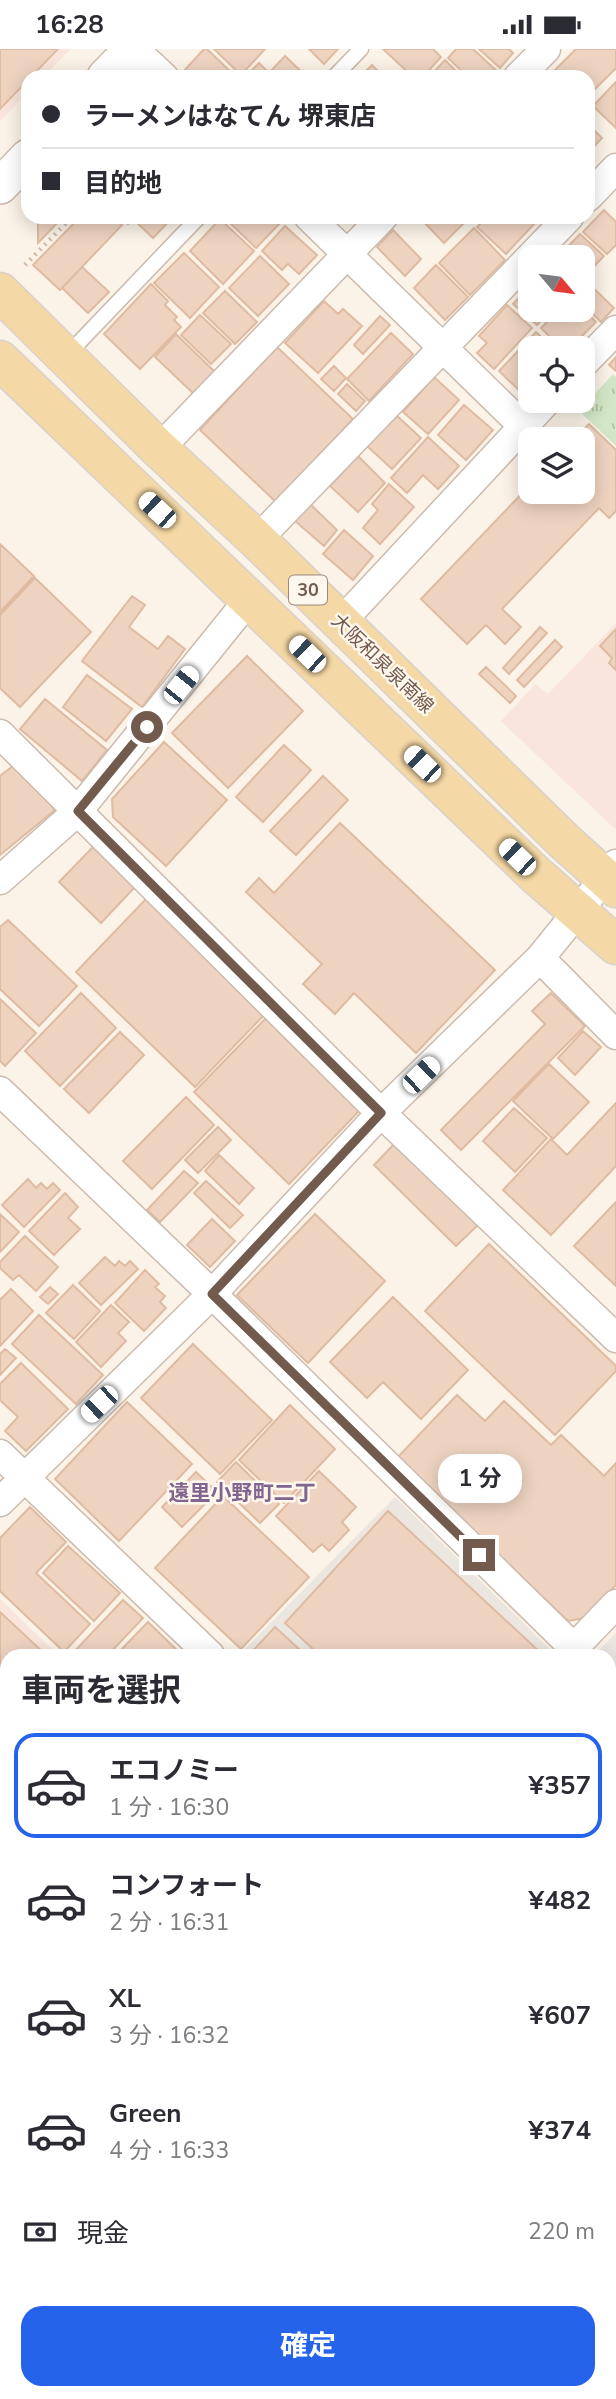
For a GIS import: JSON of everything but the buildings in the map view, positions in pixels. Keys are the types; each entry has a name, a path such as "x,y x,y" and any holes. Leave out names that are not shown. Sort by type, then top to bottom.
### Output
{"main road":[{"name":"大阪和泉泉南線","path":"12,278 66,356 159,449 257,540 554,831 613,877"},
{"name":"30","path":"0,359 536,875 616,945"}],"street":[{"path":"112,70 133,49 156,70"},
{"path":"526,70 545,49"},
{"path":"0,186 21,164"},
{"path":"595,190 616,168"},
{"path":"317,224 523,426"},
{"path":"159,449 376,224"},
{"path":"257,540 562,224"},
{"path":"595,352 616,330"},
{"path":"341,622 535,413"},
{"path":"0,880 78,811 250,598"},
{"path":"0,734 381,1113 616,1338"},
{"path":"0,1502 212,1294 381,1113 540,958 613,877"},
{"path":"540,958 616,1035"},
{"path":"0,1091 212,1294 566,1649"},
{"path":"0,1454 204,1649"},
{"path":"574,1649 616,1604"}],"lane":[{"path":"341,70 361,49"},
{"path":"66,356 192,224"}],"path":[{"path":"12,278 65,224"}],"shaded area":[{"path":"0,49 71,49 50,70 21,70 21,99 0,121"},
{"path":"616,623 615,829 501,721 535,684 548,694"},
{"path":"395,1497 550,1649 245,1649"},
{"path":"0,1599 52,1649 0,1649"},
{"path":"616,1633 616,1649 600,1649"}],"green space":[{"path":"613,374 616,377 616,446 581,413 595,413 595,394"}],"district":[{"name":"遠里小野町二丁","path":"242,1493"}],"route":[{"path":"147,727 78,811 381,1113 212,1294 479,1555"}]}
